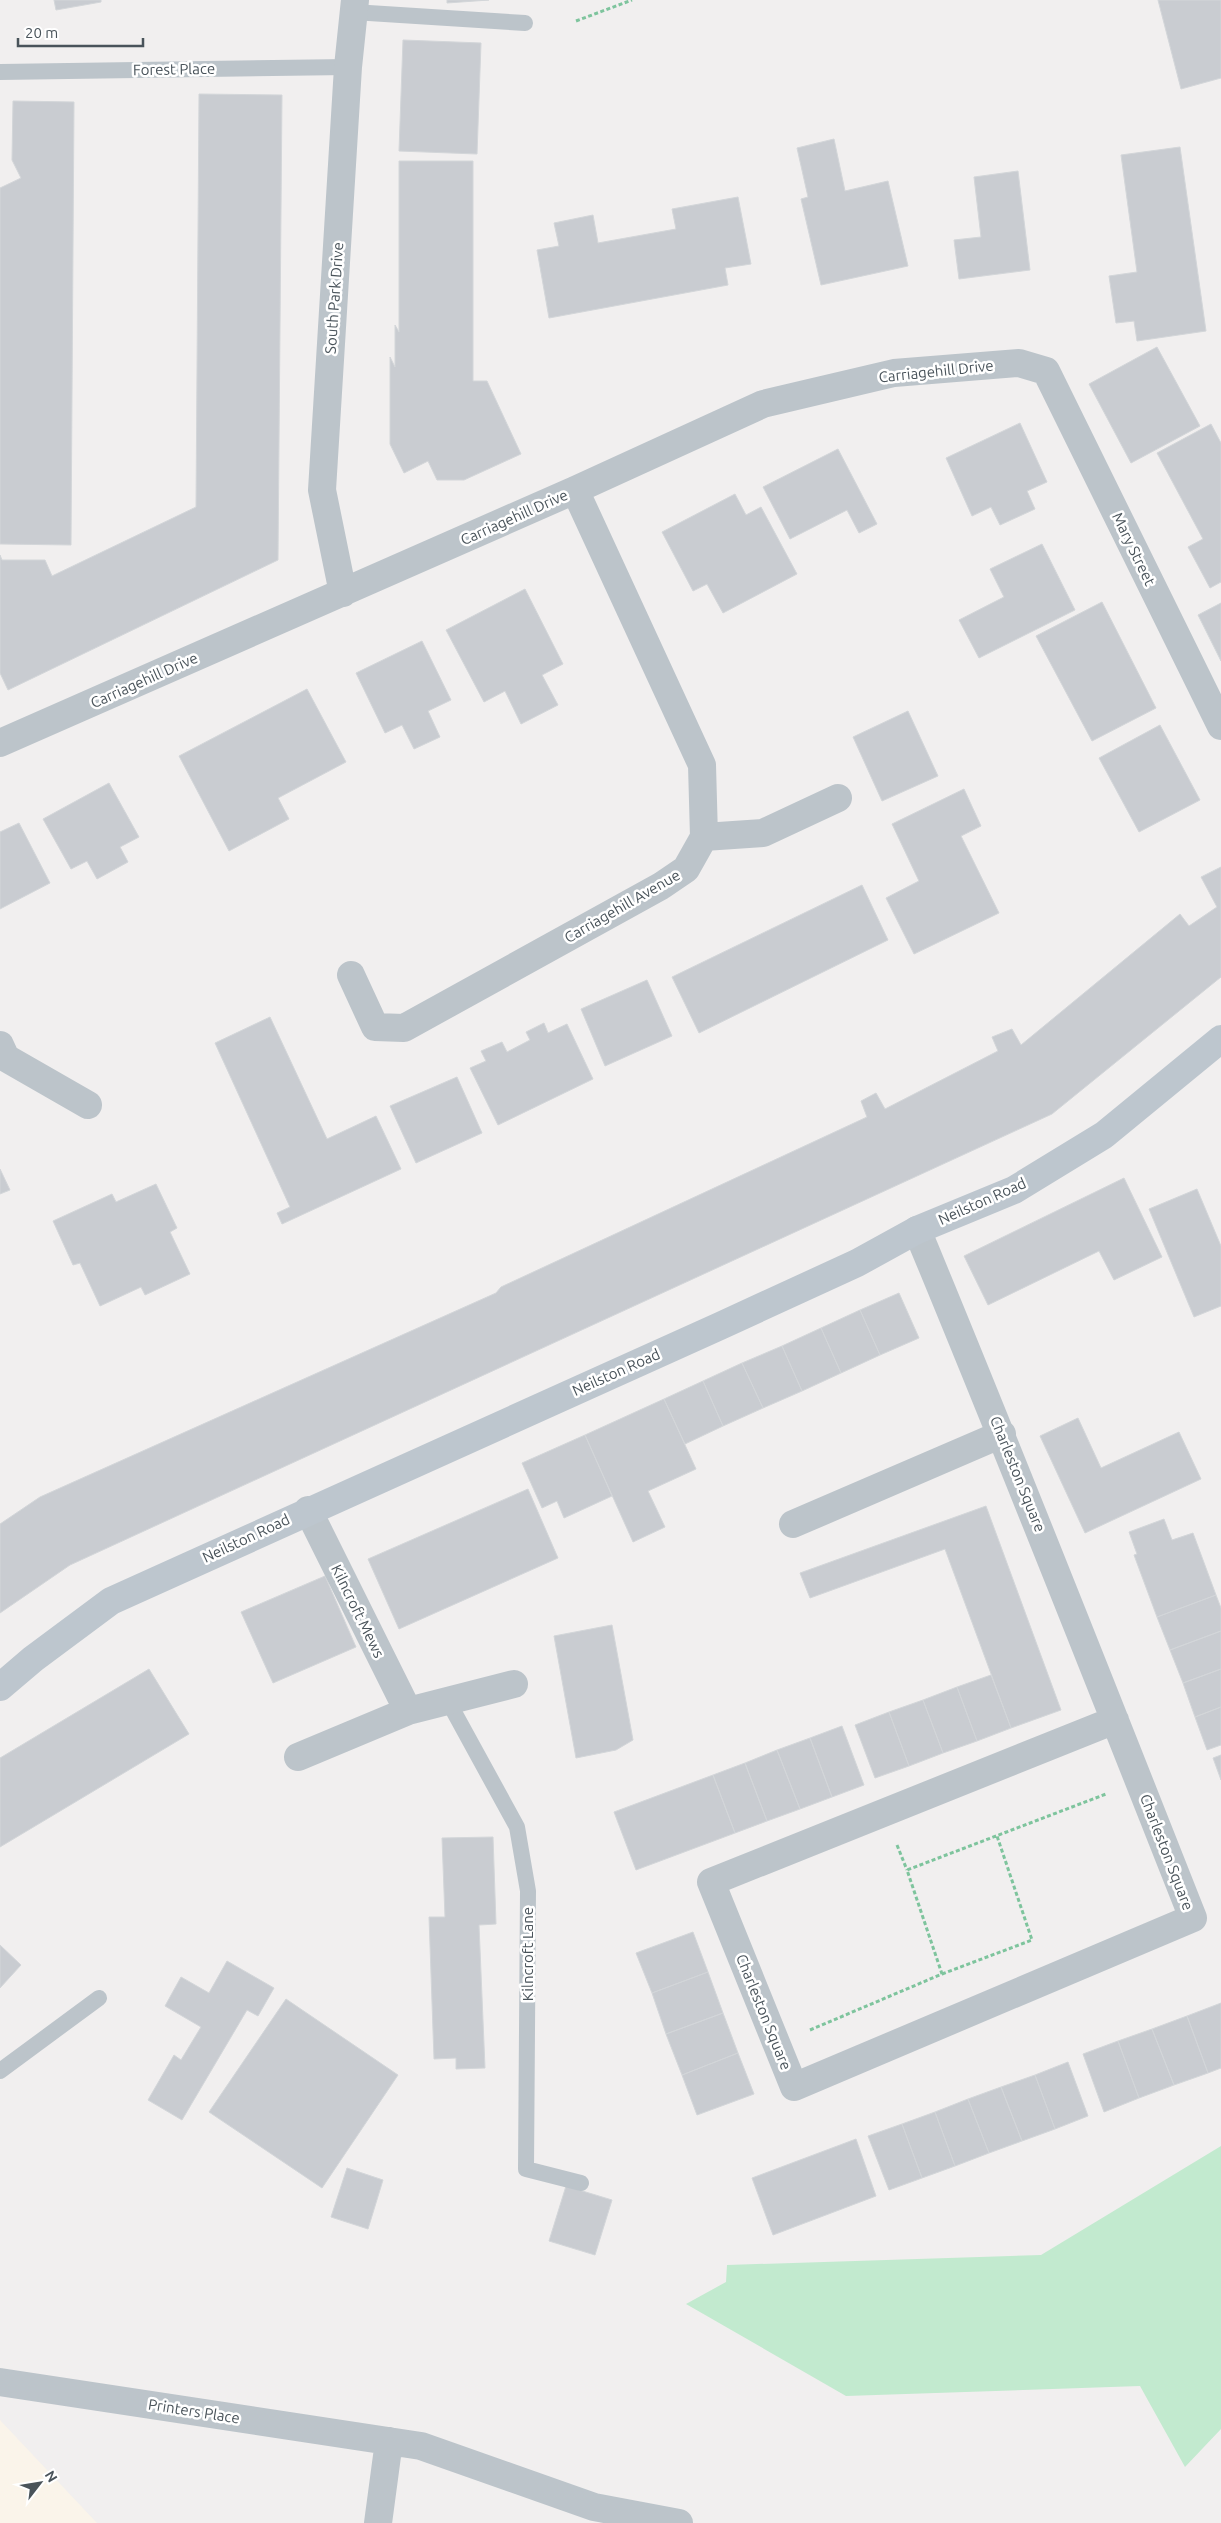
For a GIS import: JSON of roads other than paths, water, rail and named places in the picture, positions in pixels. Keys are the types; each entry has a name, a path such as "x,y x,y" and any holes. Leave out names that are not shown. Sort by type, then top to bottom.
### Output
{"main road":[{"name":"Neilston Road","path":"0,1687 33,1659 111,1600 737,1318 857,1262 917,1230 1014,1190 1104,1135 1221,1039"}],"street":[{"name":"South Park Drive","path":"343,593 322,490 348,67 354,6"},
{"name":"Carriagehill Drive","path":"0,743 575,490 763,404 894,373 1018,362 1046,371"},
{"name":"Mary Street","path":"1046,371 1221,726"},
{"path":"575,490 702,765 704,837 763,834 838,798"},
{"name":"Carriagehill Avenue","path":"351,976 375,1026 404,1028 661,886 686,869 704,837"},
{"path":"0,1045 6,1058 88,1105"},
{"name":"Charleston Square","path":"917,1230 1002,1434 1115,1720 1139,1782 1193,1918 794,2087 711,1882 1115,1720"},
{"path":"793,1524 1002,1434"},
{"name":"Kilncroft Mews","path":"308,1510 408,1712"},
{"path":"298,1757 408,1712 514,1684"},
{"name":"Printers Place","path":"0,2382 421,2446 594,2507 680,2523"},
{"path":"378,2523 389,2441"}],"lane":[{"path":"354,6 525,23"},
{"name":"Forest Place","path":"0,72 348,67"},
{"name":"Kilncroft Lane","path":"448,1701 517,1827 526,1882 526,2169 581,2183"},
{"path":"0,2071 98,1998"}]}
